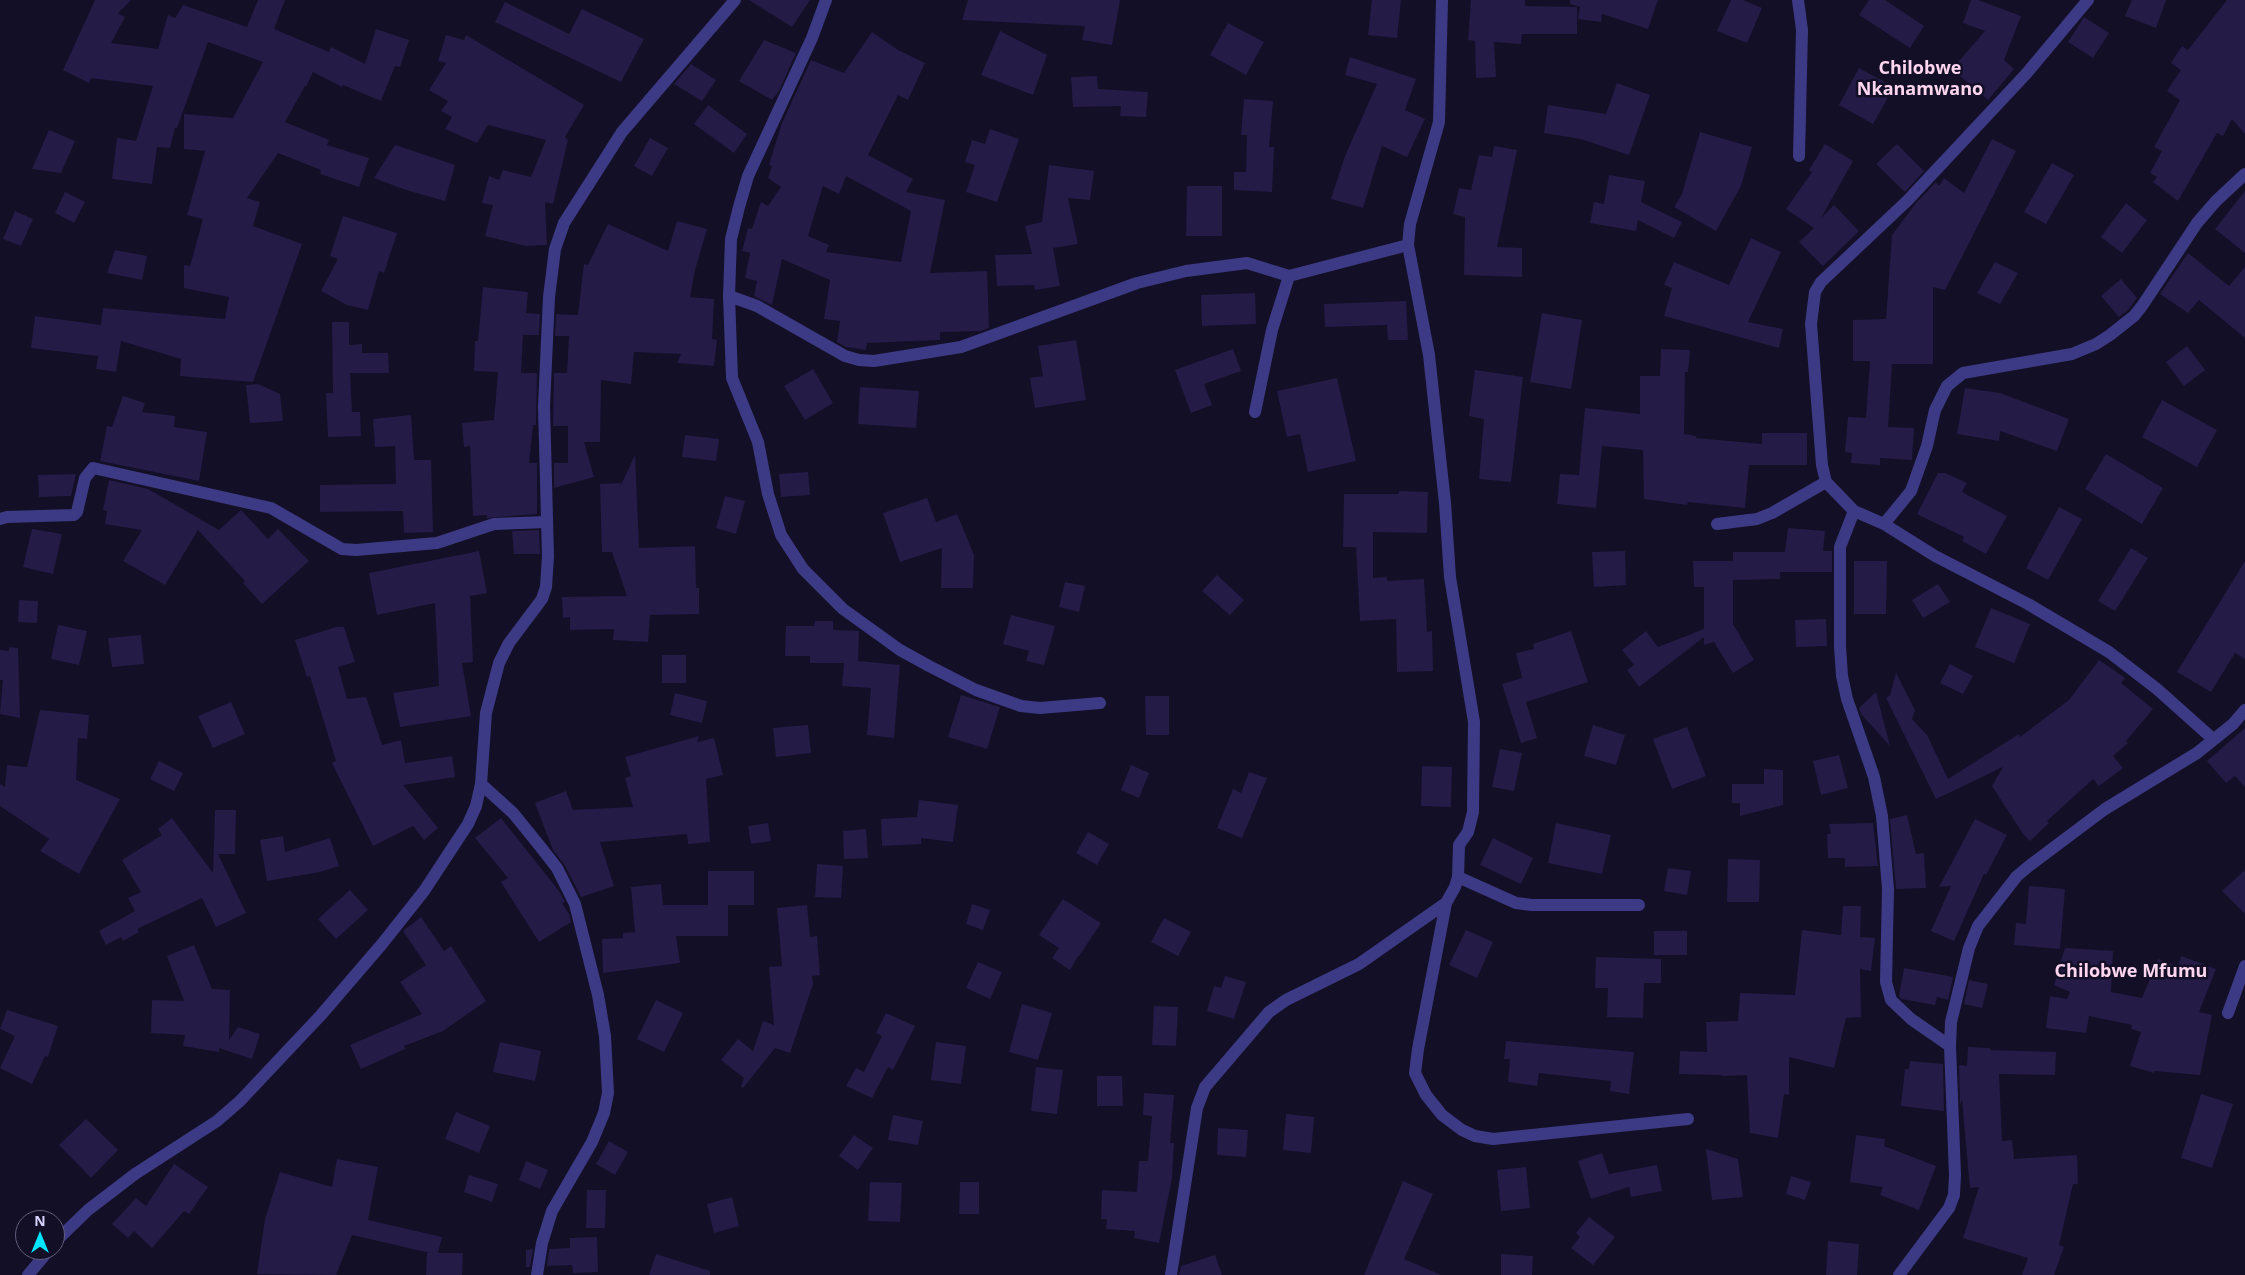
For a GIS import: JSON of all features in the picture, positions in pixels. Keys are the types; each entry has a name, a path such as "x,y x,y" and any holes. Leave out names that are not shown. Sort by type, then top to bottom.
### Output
{"street":[{"path":"65,1232 88,1210 135,1174 223,1116 240,1101 301,1036 382,944 424,891 468,824 476,806 482,784 486,713 499,662 509,643 542,599 546,587 548,556 544,406 549,297 555,249 564,223 622,132 735,0"},
{"path":"826,0 812,38 754,163 741,199 731,239 729,296 730,365 732,378 758,442 770,500 781,535 803,568 842,609 900,650 976,690 1021,706 1040,708 1100,703"},
{"path":"1442,0 1439,122 1410,224 1408,245 1429,355 1445,503 1450,577 1474,722 1473,812 1468,832 1457,851 1458,877 1446,903 1418,1048 1415,1073 1422,1090 1442,1115 1462,1130 1475,1136 1494,1139 1688,1119"},
{"path":"1798,0 1802,30 1799,156"},
{"path":"2088,0 2026,74 1907,201 1821,282 1815,292 1811,324 1822,465 1826,482 1854,511 1884,524 1934,556 2028,604 2109,652 2157,688 2213,739"},
{"path":"1884,524 1911,491 1927,446 1935,410 1948,386 1964,373 2072,354 2096,344 2110,335 2134,316 2197,223 2216,201 2245,174"},
{"path":"729,296 757,306 845,356 859,360 874,361 961,347 1137,283 1186,271 1247,263 1289,276 1408,245"},
{"path":"1255,412 1272,330 1289,276"},
{"path":"0,519 7,517 74,515 77,512 85,478 93,468 271,508 342,549 356,550 437,543 494,524 546,522"},
{"path":"1717,524 1757,518 1772,513 1826,482"},
{"path":"1854,511 1840,547 1840,646 1842,676 1847,699 1874,777 1882,816 1888,889 1886,982 1891,1000 1911,1019 1950,1046"},
{"path":"1899,1275 1949,1208 1954,1194 1956,1175 1950,1046 1951,1022 1969,948 1978,926 2017,876 2105,808 2197,753 2233,724 2245,710"},
{"path":"482,784 513,813 539,845 556,868 575,904 598,995 604,1036 608,1093 604,1113 592,1142 552,1211 542,1242 537,1275"},
{"path":"1458,877 1491,893 1524,904 1639,905"},
{"path":"1171,1275 1197,1108 1205,1087 1269,1012 1286,1000 1359,964 1446,903"},
{"path":"2228,1013 2245,966"},
{"path":"28,1275 41,1260"}],"building":[{"path":"95,0 131,0 118,13 125,17 111,43 158,49 168,15 175,18 183,5 247,27 258,0 285,0 274,29 329,52 331,47 365,64 376,29 409,40 400,67 395,66 381,101 343,85 342,87 313,72 285,122 329,140 327,145 369,158 359,187 320,174 321,170 278,153 247,198 260,202 253,226 302,244 253,382 180,376 181,359 121,341 116,372 96,369 98,356 31,348 35,316 101,325 103,308 225,319 229,297 184,288 184,265 190,266 203,219 187,215 205,151 184,149 184,114 233,118 263,62 208,42 177,128 175,128 170,148 157,147 152,184 112,179 117,138 136,141 153,86 91,78 89,83 63,70"},
{"path":"749,0 810,0 792,27"},
{"path":"968,0 1120,0 1112,45 1082,40 1085,26 962,20"},
{"path":"1372,0 1401,0 1397,38 1368,35"},
{"path":"1471,0 1525,0 1525,6 1577,7 1577,34 1522,34 1521,44 1494,42 1496,77 1476,78 1475,41 1468,40"},
{"path":"1570,0 1658,0 1648,29 1602,14 1601,22 1578,19 1580,7 1570,4"},
{"path":"1731,0 1743,0 1762,8 1747,43 1717,31"},
{"path":"1869,0 1885,0 1924,26 1910,48 1859,15"},
{"path":"1971,0 1978,0 2021,16 2004,60 2014,69 1988,100 1952,69 1985,31 1963,23"},
{"path":"2132,0 2166,0 2156,28 2125,16"},
{"path":"2227,0 2245,0 2245,134 2232,119 2223,136 2217,133 2178,201 2153,182 2157,177 2150,173 2162,151 2154,147 2180,100 2167,91 2181,70 2171,63 2182,46 2188,50"},
{"path":"505,2 569,34 582,9 644,39 621,82 495,22"},
{"path":"2084,17 2109,33 2093,58 2068,42"},
{"path":"1228,23 1264,42 1246,75 1210,55"},
{"path":"1000,31 1047,55 1033,95 981,75"},
{"path":"872,32 898,50 925,63 908,100 898,95 868,155 913,179 906,192 945,200 930,273 987,271 989,328 981,331 940,332 940,340 867,343 866,350 846,347 837,342 840,321 824,319 830,280 782,259 772,305 754,296 757,281 745,278 750,253 742,251 748,228 752,229 761,202 768,206 781,187 768,178 772,166 769,165 782,123 811,60 844,73","holes":["846,176 911,211 901,262 826,252 829,245 808,236 823,186 839,194"]},
{"path":"446,35 464,40 466,35 584,105 565,137 568,140 553,204 545,202 547,245 526,246 485,236 493,205 482,203 489,176 499,180 503,170 531,177 546,140 488,125 477,143 445,129 452,117 441,111 448,101 429,90 446,63 438,61"},
{"path":"764,40 796,53 779,91 772,100 739,81"},
{"path":"1350,57 1416,79 1405,110 1425,119 1407,157 1382,146 1363,208 1331,199 1345,156 1377,84 1345,75"},
{"path":"691,64 716,80 702,101 674,84"},
{"path":"1859,68 1894,87 1873,124 1839,105"},
{"path":"1097,76 1098,89 1148,92 1146,117 1120,116 1121,106 1073,107 1071,77"},
{"path":"1617,83 1650,95 1629,155 1581,139 1544,133 1548,105 1606,114"},
{"path":"1244,99 1273,101 1269,147 1274,147 1272,192 1234,190 1234,172 1246,172 1247,135 1241,135"},
{"path":"708,105 747,134 734,153 694,124"},
{"path":"990,129 1019,139 997,202 966,192 975,165 965,162 972,140 985,144"},
{"path":"49,130 75,141 61,173 32,169"},
{"path":"1700,132 1752,147 1741,186 1716,231 1674,207 1682,194"},
{"path":"650,138 668,148 652,176 634,166"},
{"path":"1992,139 2016,151 1945,290 1933,287 1933,364 1892,364 1888,427 1914,428 1912,460 1880,458 1880,465 1851,463 1852,453 1845,452 1848,417 1866,418 1870,361 1853,361 1853,320 1886,319 1892,235 1916,203 1936,182 1939,186 1944,178 1964,193"},
{"path":"1825,144 1853,161 1821,218 1834,205 1859,231 1823,266 1799,242 1814,228 1786,209 1812,172 1809,170"},
{"path":"1897,144 1924,171 1905,192 1876,164"},
{"path":"395,145 455,165 445,201 406,190 374,178"},
{"path":"1494,146 1517,150 1497,247 1522,248 1522,277 1464,275 1465,217 1453,214 1459,188 1471,190 1479,155 1492,157"},
{"path":"2052,163 2074,175 2046,224 2024,212"},
{"path":"1049,165 1094,171 1090,200 1068,198 1078,244 1053,248 1060,286 1035,290 1034,285 997,286 995,255 1032,254 1025,226 1042,222"},
{"path":"1609,175 1645,181 1641,202 1682,222 1674,238 1638,220 1636,231 1590,223 1594,202 1604,204"},
{"path":"1187,186 1222,186 1222,236 1186,236"},
{"path":"2245,191 2245,253 2215,229"},
{"path":"65,192 85,202 74,223 55,213"},
{"path":"2126,203 2147,220 2122,253 2101,237"},
{"path":"15,211 33,219 21,246 3,239"},
{"path":"343,216 397,233 384,273 379,271 368,310 347,305 321,291 338,259 330,256"},
{"path":"677,221 707,229 695,270 690,297 714,299 712,339 717,340 714,366 677,363 681,354 634,352 631,384 601,380 600,442 584,442 594,477 554,488 554,463 568,463 568,426 553,426 554,373 567,373 569,336 555,336 556,314 578,315 584,264 588,265 608,224 668,251"},
{"path":"1751,238 1781,252 1748,322 1783,329 1779,348 1664,316 1672,288 1664,285 1674,262 1729,285"},
{"path":"115,250 147,256 142,280 107,273"},
{"path":"2188,253 2229,286 2245,267 2245,338 2199,300 2188,313 2160,294"},
{"path":"1995,262 2018,273 2000,304 1977,293"},
{"path":"2121,279 2137,298 2128,310 2119,317 2101,296"},
{"path":"483,287 528,292 526,313 540,314 539,335 523,335 521,373 537,373 536,425 533,425 529,463 537,463 537,514 487,518 487,515 473,516 470,446 464,447 462,423 494,420 498,372 474,371 475,341 478,341"},
{"path":"1255,293 1256,324 1202,326 1201,295"},
{"path":"1406,301 1408,340 1388,340 1387,325 1325,327 1324,304"},
{"path":"1542,313 1582,320 1571,389 1530,382"},
{"path":"332,322 349,322 349,345 362,344 362,353 388,353 389,373 350,373 352,412 360,412 361,436 328,437 326,393 333,393"},
{"path":"1076,340 1086,400 1035,408 1030,378 1043,376 1038,346"},
{"path":"2187,346 2205,370 2184,386 2166,362"},
{"path":"1233,349 1241,371 1204,384 1212,405 1191,413 1175,370"},
{"path":"1661,349 1690,350 1688,372 1685,372 1684,434 1696,436 1696,438 1762,444 1762,433 1807,433 1807,465 1749,465 1745,508 1688,502 1687,505 1644,499 1643,450 1602,446 1596,508 1557,504 1560,474 1579,475 1585,408 1640,414 1640,376 1660,376"},
{"path":"813,369 833,403 805,420 784,386"},
{"path":"1475,370 1523,377 1511,482 1479,479 1484,419 1469,416"},
{"path":"1337,378 1356,461 1308,472 1300,434 1287,437 1277,391"},
{"path":"258,384 280,394 283,421 250,423 246,385"},
{"path":"860,387 919,391 916,428 858,424"},
{"path":"1965,388 2000,393 2069,419 2057,451 2000,431 1999,441 1957,434"},
{"path":"123,396 145,403 142,412 175,416 174,427 207,432 199,481 100,461 107,426 112,427"},
{"path":"2162,400 2217,430 2197,467 2142,437"},
{"path":"411,415 414,460 431,460 433,532 404,533 403,511 320,512 320,485 396,484 395,446 375,447 373,419"},
{"path":"685,435 719,439 716,461 682,457"},
{"path":"2106,454 2163,488 2142,524 2085,489"},
{"path":"635,455 639,548 695,546 696,588 699,588 699,614 650,615 648,642 613,640 614,629 570,630 570,617 563,618 562,597 627,596 612,552 602,552 600,484 621,483 620,487"},
{"path":"808,472 810,495 781,497 779,474"},
{"path":"1938,473 1945,473 1967,483 1962,492 2007,516 1986,554 1962,541 1964,537 1917,514"},
{"path":"76,474 71,496 39,497 38,475"},
{"path":"109,480 148,489 219,530 241,510 268,539 278,529 309,561 262,604 243,583 245,581 198,530 165,585 123,561 142,530 105,524 107,511 103,510"},
{"path":"1399,491 1428,492 1427,533 1373,532 1373,578 1387,577 1387,581 1424,579 1427,632 1432,631 1433,671 1397,672 1396,619 1360,621 1356,547 1343,547 1344,494 1399,494"},
{"path":"725,496 745,501 736,534 716,528"},
{"path":"927,498 936,522 957,514 974,555 973,588 941,588 942,548 900,562 883,513"},
{"path":"2059,507 2082,519 2048,580 2026,568"},
{"path":"1788,528 1825,531 1823,551 1832,551 1832,572 1780,572 1780,579 1733,580 1733,624 1754,660 1733,673 1714,642 1704,645 1704,637 1639,687 1627,670 1634,665 1622,650 1646,631 1658,647 1704,629 1704,587 1694,587 1693,561 1733,561 1733,552 1785,552"},
{"path":"32,529 62,534 53,574 23,567"},
{"path":"539,530 540,554 514,554 512,531"},
{"path":"2131,548 2148,558 2115,611 2098,601"},
{"path":"479,551 487,593 470,596 473,662 462,663 471,716 400,727 393,693 439,686 435,603 377,615 369,573"},
{"path":"1625,551 1626,585 1594,587 1592,552"},
{"path":"1854,561 1887,561 1886,614 1854,614"},
{"path":"2245,561 2245,659 2235,653 2211,692 2177,672"},
{"path":"1217,575 1244,600 1230,615 1202,591"},
{"path":"1065,582 1085,586 1079,612 1059,607"},
{"path":"1938,584 1950,602 1923,618 1912,600"},
{"path":"19,600 38,601 37,623 18,622"},
{"path":"1991,608 2030,624 2014,663 1975,647"},
{"path":"1011,615 1055,626 1044,665 1026,661 1029,651 1003,644"},
{"path":"1826,619 1827,646 1796,647 1795,620"},
{"path":"815,621 833,621 833,630 859,631 858,661 900,665 894,738 867,735 871,688 842,686 844,663 810,663 810,656 785,656 786,626 814,626"},
{"path":"58,625 87,631 79,665 51,659"},
{"path":"336,627 344,627 355,662 338,667 347,699 366,697 382,745 401,740 405,763 452,756 455,777 403,785 438,828 424,840 413,826 373,846 332,763 336,761 310,676 307,677 295,640"},
{"path":"1571,631 1588,682 1526,702 1537,738 1521,743 1502,684 1522,678 1516,653 1534,649 1533,644"},
{"path":"141,635 144,664 112,667 108,638"},
{"path":"9,647 18,648 20,718 0,714 3,680 0,680 0,650 9,651"},
{"path":"662,655 686,655 686,683 662,683"},
{"path":"2099,660 2125,678 2121,683 2153,709 2126,741 2128,743 2113,756 2123,768 2099,786 2093,779 2047,821 2049,823 2030,841 2023,834 1992,786 2003,767 1936,799 1886,698 1890,695 1896,673 1915,710 1912,719 1927,735 1948,779 2019,734 2020,737 2069,700"},
{"path":"1950,664 1973,676 1963,694 1940,683"},
{"path":"1876,692 1890,746 1861,714 1859,708"},
{"path":"675,693 707,701 702,723 670,715"},
{"path":"961,695 1000,707 987,749 948,737"},
{"path":"1145,696 1169,696 1169,735 1146,735"},
{"path":"231,702 245,734 213,748 198,716"},
{"path":"40,710 89,715 87,739 78,738 76,780 120,799 79,874 40,851 49,839 0,806 0,784 5,787 7,765 27,767"},
{"path":"808,725 811,753 776,757 773,728"},
{"path":"1593,725 1625,735 1616,765 1584,756"},
{"path":"1687,727 1706,776 1672,789 1653,739"},
{"path":"2245,728 2245,787 2235,776 2226,783 2207,761"},
{"path":"699,736 697,742 714,738 723,775 706,779 710,842 688,844 687,834 600,842 614,886 581,897 564,864 553,850 535,803 566,791 573,810 633,807 625,778 631,776 625,757"},
{"path":"1500,749 1522,753 1514,791 1492,787"},
{"path":"1839,755 1848,788 1821,795 1813,761"},
{"path":"159,761 183,773 174,791 150,779"},
{"path":"1131,765 1149,773 1139,798 1121,790"},
{"path":"1422,766 1452,767 1451,807 1421,806"},
{"path":"1764,769 1783,770 1783,805 1740,816 1740,803 1732,803 1732,784 1764,784"},
{"path":"1249,772 1267,778 1242,838 1217,828 1233,789 1241,793"},
{"path":"919,800 958,805 953,842 921,838 921,844 882,846 881,819 917,817"},
{"path":"215,810 236,810 235,854 218,854 246,913 216,927 202,898 137,929 139,932 123,941 121,937 106,945 99,931 135,911 128,898 141,892 122,860 162,835 158,829 172,818 213,873"},
{"path":"1907,815 1916,854 1924,853 1926,888 1896,889 1890,819"},
{"path":"501,818 559,891 565,902 562,903 569,914 571,922 539,942 501,882 508,878 475,838"},
{"path":"1975,819 2007,835 1986,875 1984,874 1954,941 1931,931 1951,886 1939,887"},
{"path":"768,823 771,841 751,844 748,826"},
{"path":"1556,823 1611,835 1602,874 1548,863"},
{"path":"1873,823 1878,866 1845,867 1845,858 1828,858 1827,834 1831,834 1829,824"},
{"path":"866,829 868,858 844,859 843,831"},
{"path":"1088,832 1109,844 1097,865 1076,853"},
{"path":"283,836 285,852 330,838 339,866 320,872 267,881 260,840"},
{"path":"1493,838 1533,858 1521,884 1480,865"},
{"path":"1728,859 1760,860 1759,902 1727,902"},
{"path":"817,864 843,866 841,898 815,897"},
{"path":"1668,868 1691,871 1687,895 1664,891"},
{"path":"2245,870 2245,914 2222,891"},
{"path":"708,871 754,871 754,905 728,905 728,936 676,936 680,963 603,973 602,939 623,938 623,933 635,932 631,887 661,884 663,905 708,905"},
{"path":"2029,886 2065,889 2060,949 2014,945 2016,923 2026,924"},
{"path":"350,890 368,910 336,939 318,919"},
{"path":"1063,899 1082,911 1084,909 1083,912 1101,923 1070,970 1052,958 1059,948 1039,935"},
{"path":"972,904 990,910 983,930 966,924"},
{"path":"807,905 810,937 817,936 820,975 812,976 813,984 790,1053 775,1048 743,1088 741,1086 744,1078 721,1060 738,1039 753,1051 763,1021 774,1025 769,967 782,966 777,908"},
{"path":"1843,906 1861,906 1860,937 1875,938 1871,971 1860,969 1861,1017 1846,1018 1834,1068 1789,1057 1789,1095 1784,1094 1778,1138 1750,1133 1747,1075 1679,1074 1680,1051 1707,1052 1706,1022 1738,1021 1740,993 1795,995 1802,930 1841,935"},
{"path":"421,917 444,951 451,946 486,1001 443,1031 404,1046 405,1049 361,1069 350,1045 422,1014 400,982 426,965 403,931"},
{"path":"1164,918 1191,932 1178,956 1151,942"},
{"path":"1466,930 1493,942 1477,978 1449,965"},
{"path":"1654,931 1687,931 1687,955 1654,955"},
{"path":"194,945 212,989 230,990 229,1040 238,1027 260,1034 252,1059 219,1048 219,1052 183,1046 185,1035 151,1033 152,1000 184,1001 167,956"},
{"path":"2065,948 2113,951 2111,992 2142,998 2158,959 2178,966 2181,956 2216,969 2199,1012 2212,1015 2200,1075 2154,1071 2154,1073 2130,1066 2141,1032 2131,1029 2132,1025 2089,1016 2086,1033 2046,1028 2050,996 2067,999 2070,992 2054,985"},
{"path":"1596,957 1661,959 1661,983 1644,983 1643,1018 1607,1017 1608,988 1595,988"},
{"path":"978,962 1002,972 990,999 966,988"},
{"path":"1904,968 1953,977 1948,1000 1937,997 1935,1005 1901,999 1899,996"},
{"path":"1225,976 1246,982 1234,1019 1207,1011 1214,986 1221,988"},
{"path":"1969,980 1988,984 1982,1008 1964,1004"},
{"path":"656,1000 683,1013 664,1052 637,1039"},
{"path":"1022,1004 1052,1013 1038,1060 1009,1052"},
{"path":"1154,1006 1178,1007 1176,1046 1152,1045"},
{"path":"7,1010 58,1026 48,1057 45,1056 32,1084 0,1068 15,1036 0,1029"},
{"path":"886,1013 915,1026 893,1070 888,1067 872,1098 846,1086 856,1068 864,1072 882,1036 876,1033"},
{"path":"1506,1041 1634,1052 1629,1094 1610,1091 1611,1081 1539,1073 1537,1086 1508,1082 1510,1059 1504,1059"},
{"path":"500,1042 541,1051 535,1081 493,1072"},
{"path":"936,1042 966,1046 961,1084 931,1080"},
{"path":"1968,1047 1990,1048 1990,1050 2056,1052 2055,1075 1999,1074 2002,1141 2012,1140 2014,1159 2077,1155 2078,1184 2073,1184 2059,1245 2064,1247 2054,1275 2022,1275 2028,1258 1963,1238 1979,1187 1970,1188 1962,1100 1960,1105 1959,1065 1967,1066"},
{"path":"1910,1061 1943,1064 1944,1111 1901,1106 1905,1069 1909,1069"},
{"path":"1036,1067 1063,1070 1057,1114 1031,1111"},
{"path":"1097,1076 1122,1076 1123,1106 1097,1106"},
{"path":"1144,1093 1174,1095 1170,1143 1174,1143 1172,1178 1159,1243 1134,1238 1135,1231 1106,1229 1107,1219 1101,1219 1102,1190 1137,1192 1139,1161 1148,1161 1152,1116 1143,1115"},
{"path":"2201,1094 2233,1104 2212,1168 2181,1158"},
{"path":"456,1112 490,1126 479,1153 445,1139"},
{"path":"1286,1114 1314,1117 1311,1153 1283,1150"},
{"path":"893,1115 923,1121 918,1145 888,1140"},
{"path":"86,1119 118,1150 91,1178 59,1145"},
{"path":"1218,1128 1248,1130 1246,1157 1217,1155"},
{"path":"854,1135 873,1148 858,1170 839,1156"},
{"path":"1856,1135 1885,1139 1884,1146 1936,1166 1919,1210 1880,1195 1883,1187 1850,1182"},
{"path":"609,1141 628,1152 615,1175 596,1164"},
{"path":"1706,1149 1738,1159 1743,1197 1712,1200"},
{"path":"1602,1153 1609,1174 1657,1165 1662,1191 1631,1197 1629,1187 1591,1199 1578,1161"},
{"path":"337,1159 378,1167 368,1220 442,1237 438,1253 463,1253 462,1275 426,1275 427,1253 430,1253 352,1235 336,1275 257,1274 265,1219 280,1172 332,1187"},
{"path":"526,1161 548,1170 540,1189 519,1180"},
{"path":"174,1164 208,1187 189,1214 184,1211 152,1248 134,1231 128,1238 112,1224 136,1198 146,1206"},
{"path":"1526,1167 1530,1208 1501,1211 1497,1170"},
{"path":"469,1175 498,1184 492,1202 464,1192"},
{"path":"1791,1176 1811,1182 1805,1200 1786,1194"},
{"path":"1403,1181 1433,1194 1404,1259 1441,1275 1364,1275"},
{"path":"870,1182 902,1183 900,1222 868,1221"},
{"path":"960,1182 979,1182 979,1214 959,1214"},
{"path":"587,1190 606,1190 605,1228 586,1228"},
{"path":"732,1197 739,1226 714,1233 707,1204"},
{"path":"1589,1217 1615,1237 1593,1265 1571,1248 1580,1237 1576,1233"},
{"path":"597,1237 598,1272 573,1273 572,1265 547,1266 549,1249 570,1248 570,1238"},
{"path":"1828,1241 1859,1244 1857,1275 1826,1275"},
{"path":"533,1249 530,1267 526,1267 526,1250"},
{"path":"656,1254 710,1271 710,1275 649,1275"},
{"path":"1501,1254 1533,1256 1532,1275 1501,1275"},
{"path":"1215,1255 1222,1275 1179,1275 1181,1266"}],"district":[{"name":"Chilobwe Nkanamwano","path":"1920,79"},
{"name":"Chilobwe Mfumu","path":"2131,972"}]}
